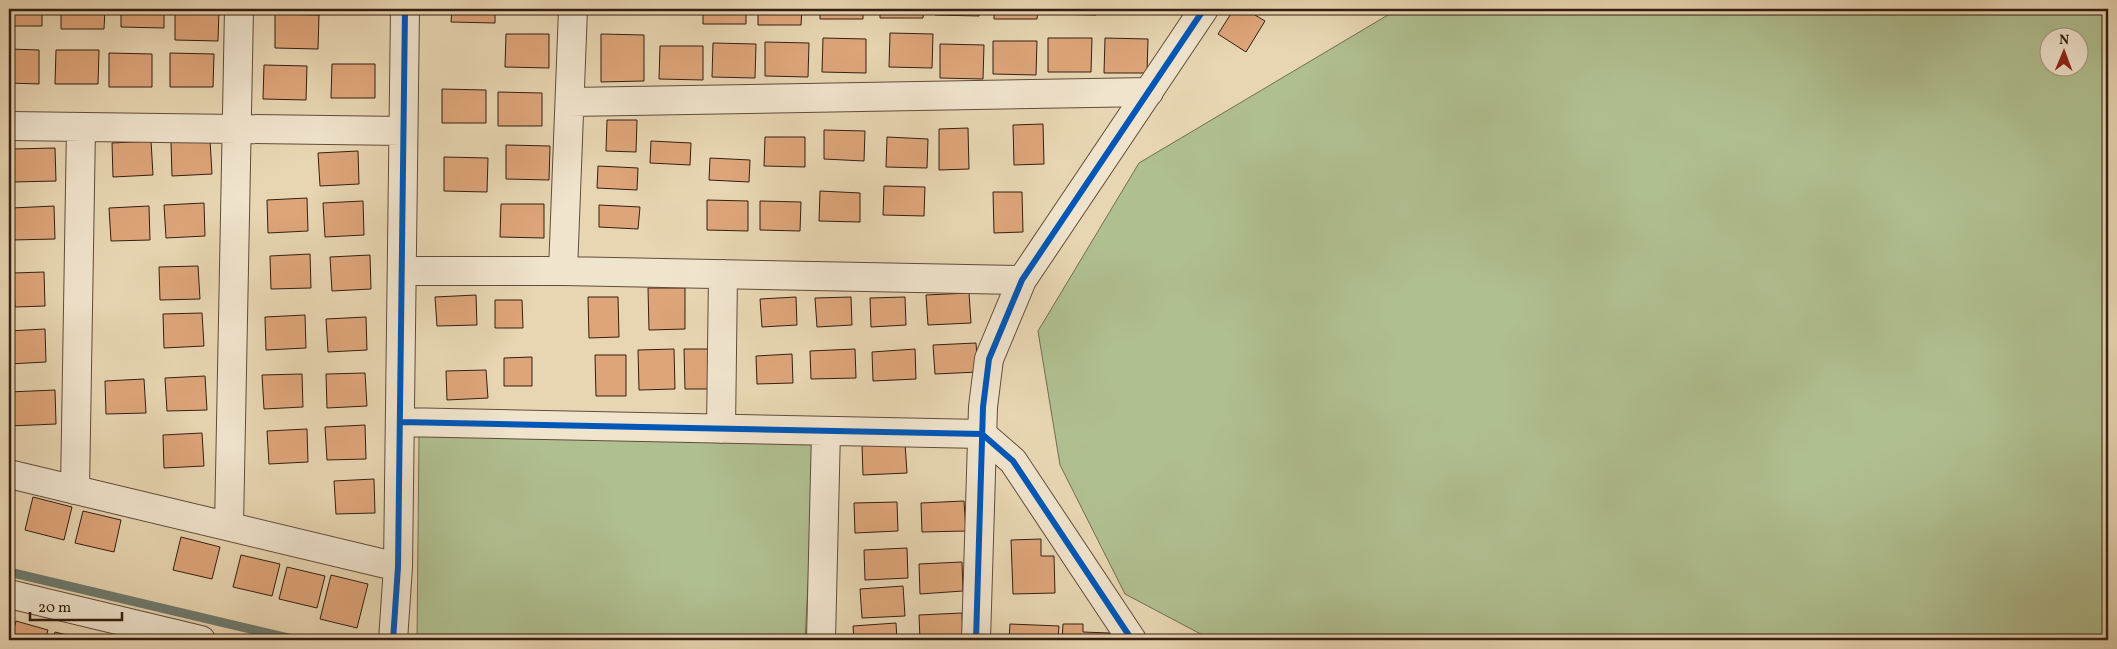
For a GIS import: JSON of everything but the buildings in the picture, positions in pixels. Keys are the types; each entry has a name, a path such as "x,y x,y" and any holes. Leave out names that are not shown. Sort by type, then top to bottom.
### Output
{"street":[{"path":"229,526 239,9"},
{"path":"393,640 398,566 405,9"},
{"path":"563,271 573,9"},
{"path":"976,640 982,434 989,359 1022,280 1204,9"},
{"path":"570,102 1149,92"},
{"path":"9,126 404,132"},
{"path":"75,490 82,127"},
{"path":"402,271 563,271 1022,280"},
{"path":"721,429 723,274"},
{"path":"400,422 982,434 1013,461 1132,640"},
{"path":"821,640 826,431"},
{"path":"9,474 398,566"},
{"path":"9,594 201,640"}],"green space":[{"path":"1398,9 2108,9 2108,640 1212,640 1125,594 1060,465 1038,331 1139,163"},
{"path":"419,436 816,443 805,640 417,640"}],"waterway":[{"path":"9,572 297,640"}],"cycle path":[{"path":"393,640 398,567 405,9"},
{"path":"976,640 983,407 989,359 1022,280 1204,9"},
{"path":"400,422 982,434 1013,461 1132,640"}]}
